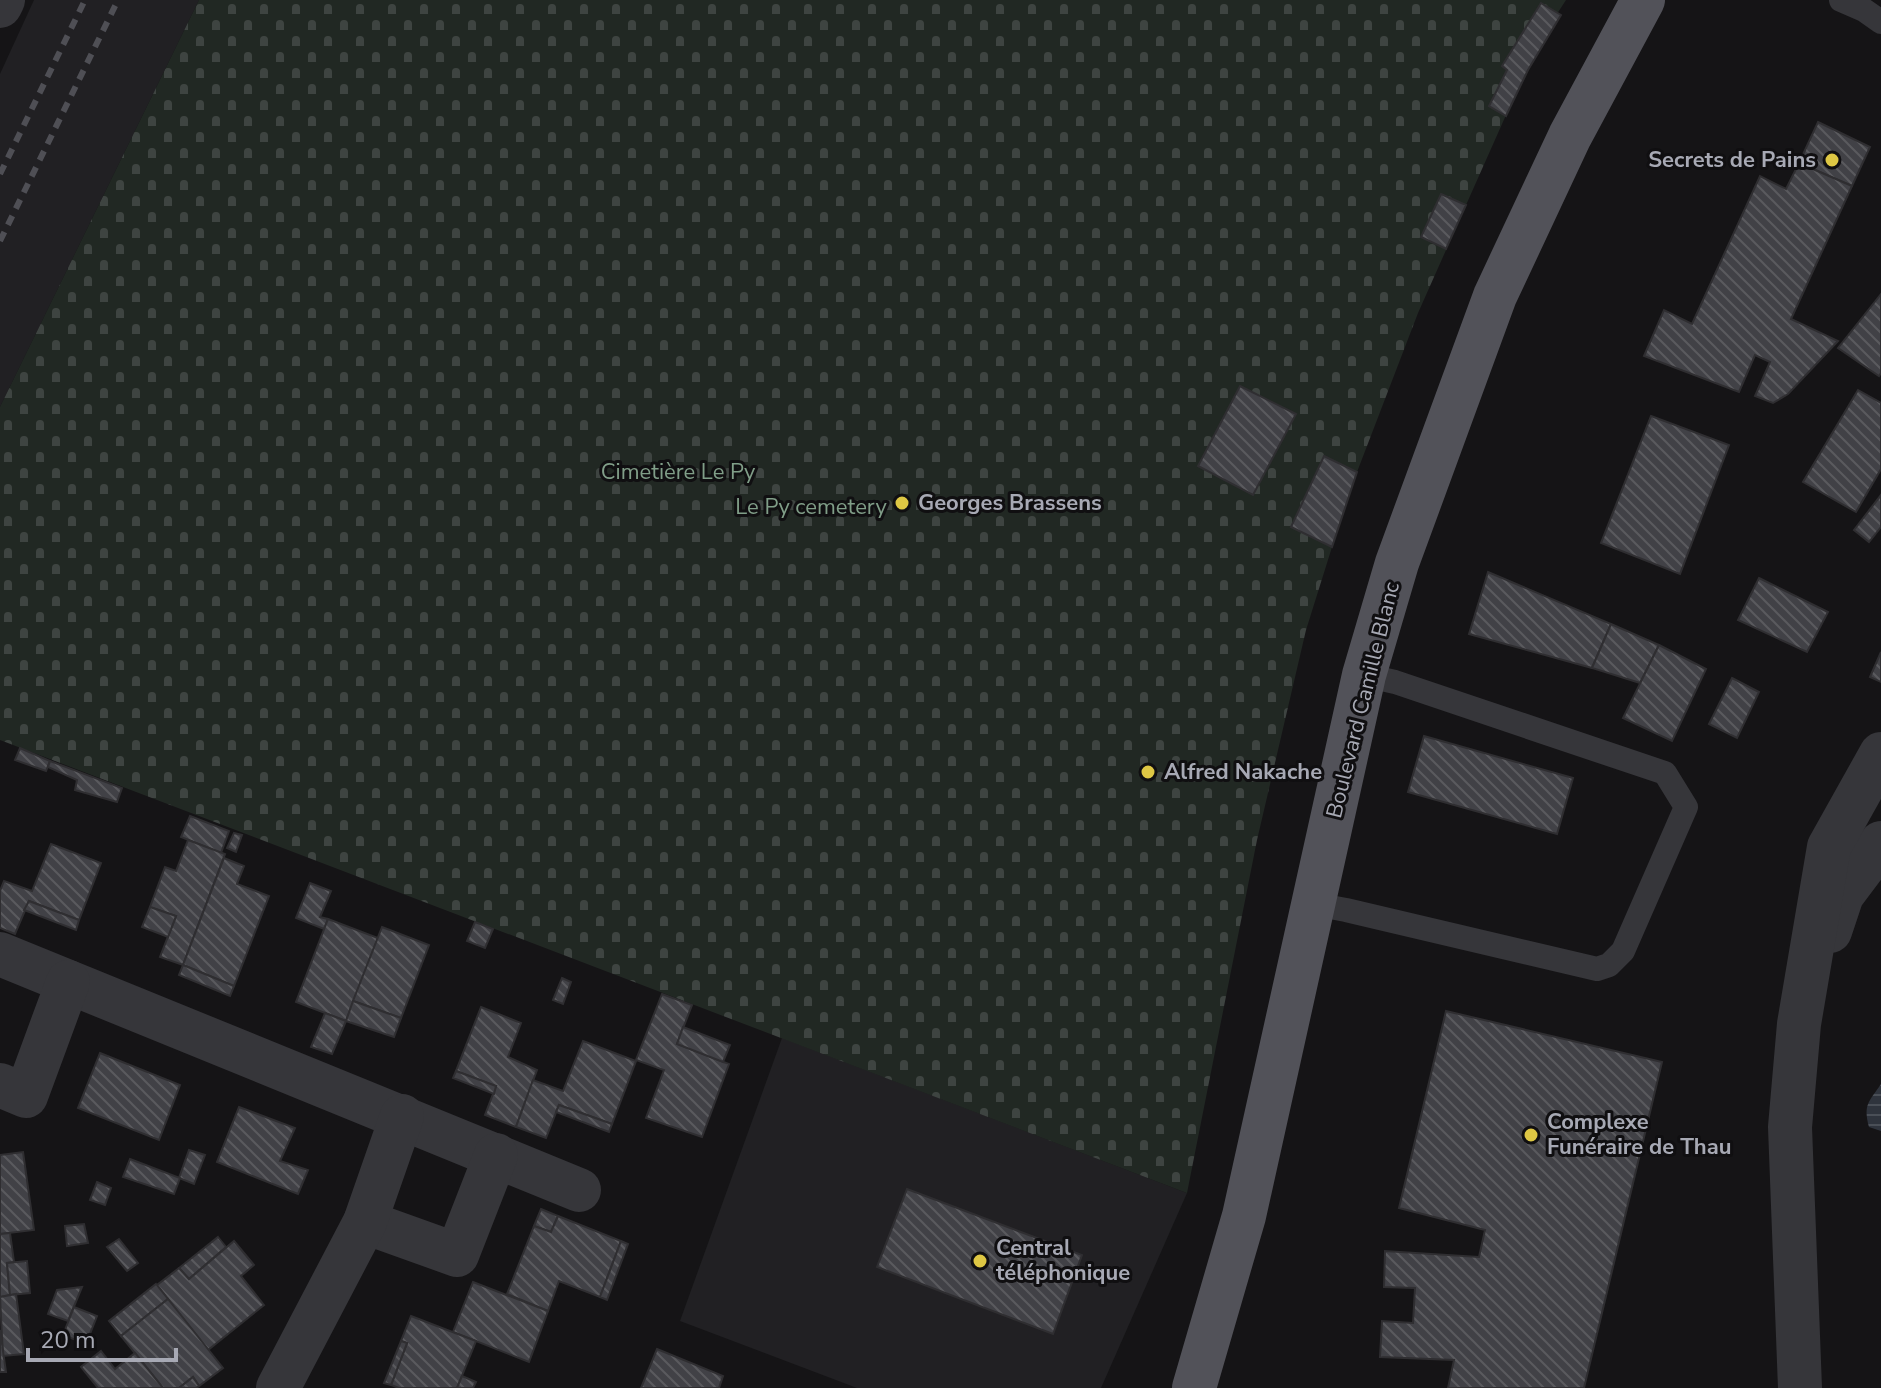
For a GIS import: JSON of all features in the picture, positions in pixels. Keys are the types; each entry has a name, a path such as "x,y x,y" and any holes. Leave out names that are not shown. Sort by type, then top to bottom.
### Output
{"main road":[{"name":"Boulevard Camille Blanc","path":"1194,1388 1244,1216 1364,675 1397,563 1495,296 1570,136 1643,0"}],"street":[{"path":"0,6 3,0"},
{"path":"1800,1388 1790,1127 1799,1024 1829,847 1881,754"},
{"path":"1799,1024 1842,895 1881,843"},
{"path":"0,954 579,1190"},
{"path":"0,1085 26,1096 68,982"},
{"path":"278,1388 365,1222 402,1116"},
{"path":"365,1222 457,1255 496,1155"}],"lane":[{"path":"1841,0 1881,22"},
{"path":"1314,904 1597,969 1609,965 1623,951 1686,807 1665,773 1395,682 1364,675"}],"shaded area":[{"path":"34,0 199,0 0,407 0,74"},
{"path":"782,1038 1187,1193 1101,1388 857,1388 680,1321"},
{"path":"1881,1084 1881,1131 1869,1127 1867,1113 1868,1104"}],"green space":[{"name":"Le Py cemetery","path":"199,0 1566,0 1538,43 1418,313 1357,472 1332,547 1306,630 1257,840 1187,1193 0,740 0,407"}],"building":[{"path":"1541,3 1561,15 1528,70 1506,116 1489,106 1507,70 1502,66"},
{"path":"1818,122 1870,147 1852,186 1799,163"},
{"path":"1799,163 1852,186 1791,319 1838,341 1788,394 1773,403 1755,396 1770,362 1755,355 1739,392 1644,356 1664,310 1692,324 1760,176 1786,189"},
{"path":"1441,194 1466,205 1446,249 1421,237"},
{"path":"1881,294 1881,373 1879,376 1838,348"},
{"path":"1240,386 1296,414 1253,495 1198,466"},
{"path":"1858,390 1881,403 1881,469 1856,512 1803,482"},
{"path":"1651,416 1729,445 1680,574 1601,543"},
{"path":"1324,456 1357,472 1332,547 1291,527"},
{"path":"1881,495 1881,527 1869,542 1854,530"},
{"path":"1488,572 1611,624 1592,668 1469,634"},
{"path":"1759,578 1828,612 1807,652 1738,620"},
{"path":"1611,624 1659,645 1640,683 1592,668"},
{"path":"1659,645 1706,669 1672,741 1623,718"},
{"path":"1881,652 1881,682 1870,677"},
{"path":"1732,678 1759,692 1737,738 1709,724"},
{"path":"1424,736 1573,778 1557,834 1408,792"},
{"path":"20,748 50,761 46,771 15,760"},
{"path":"50,761 122,788 117,802 75,790 77,780 48,767"},
{"path":"190,816 229,831 221,853 181,837"},
{"path":"234,833 242,835 236,852 227,848"},
{"path":"188,840 225,854 183,965 160,957 176,916 150,907 165,867 176,871"},
{"path":"51,844 101,863 79,920 29,901 15,934 0,928 0,891 4,881 32,891"},
{"path":"224,858 244,866 237,884 269,896 234,986 183,965"},
{"path":"310,883 331,891 320,917 328,919 324,929 296,918"},
{"path":"29,901 79,920 76,930 24,910"},
{"path":"150,907 176,916 168,937 142,927"},
{"path":"328,919 378,938 346,1021 296,1002"},
{"path":"475,922 493,929 485,948 467,941"},
{"path":"382,927 429,945 401,1018 353,1001"},
{"path":"183,965 234,986 230,996 179,975"},
{"path":"562,978 571,982 563,1004 553,1000"},
{"path":"662,994 692,1005 677,1044 729,1064 702,1137 646,1118 664,1070 636,1060"},
{"path":"353,1001 401,1018 394,1037 346,1021"},
{"path":"481,1007 521,1023 508,1057 537,1070 516,1127 485,1115 496,1086 456,1071"},
{"name":"Complexe Funéraire de Thau","path":"1446,1011 1662,1062 1584,1388 1448,1388 1454,1360 1380,1357 1382,1321 1413,1323 1415,1288 1384,1287 1385,1251 1479,1257 1485,1230 1399,1208"},
{"path":"325,1013 346,1021 332,1054 311,1047"},
{"path":"683,1027 730,1045 723,1062 677,1044"},
{"path":"583,1041 636,1061 612,1124 559,1105 546,1138 516,1127 533,1080 563,1091"},
{"path":"100,1053 180,1085 159,1140 78,1108"},
{"path":"456,1071 496,1086 494,1094 453,1078"},
{"path":"559,1105 612,1124 609,1132 556,1112"},
{"path":"239,1107 295,1128 280,1161 308,1170 298,1194 217,1162"},
{"path":"189,1150 205,1155 194,1184 179,1178"},
{"path":"23,1152 34,1230 0,1234 0,1155"},
{"path":"130,1159 180,1178 174,1194 123,1177"},
{"path":"97,1182 111,1188 105,1205 90,1200"},
{"name":"Central téléphonique","path":"907,1189 1082,1255 1053,1334 877,1267"},
{"path":"541,1209 558,1216 551,1232 534,1226"},
{"path":"558,1216 621,1241 600,1297 559,1281 548,1311 507,1294 534,1226 551,1232"},
{"path":"84,1224 88,1243 67,1246 65,1226"},
{"path":"10,1233 14,1262 7,1263 10,1295 0,1297 0,1234"},
{"path":"218,1237 226,1247 189,1279 179,1268"},
{"path":"119,1239 138,1263 127,1271 107,1247"},
{"path":"234,1241 254,1265 241,1276 264,1305 208,1350 157,1285 179,1268 189,1279"},
{"path":"621,1241 628,1244 607,1300 600,1297"},
{"path":"27,1261 30,1293 10,1295 7,1263"},
{"path":"473,1282 548,1311 529,1362 453,1332"},
{"path":"156,1284 168,1299 121,1336 109,1321"},
{"path":"82,1287 68,1321 48,1314 57,1290"},
{"path":"16,1294 24,1354 3,1356 0,1297"},
{"path":"168,1299 223,1368 199,1386 193,1377 179,1388 163,1388 121,1336"},
{"path":"74,1307 97,1316 86,1344 63,1335"},
{"path":"411,1316 476,1341 457,1388 399,1388 391,1385 407,1343 401,1341"},
{"path":"0,1330 6,1372 0,1372"},
{"path":"401,1341 407,1343 391,1385 384,1383"},
{"path":"657,1349 723,1376 719,1388 641,1388"},
{"path":"101,1351 115,1369 135,1353 163,1388 98,1388 81,1367"},
{"path":"462,1376 476,1382 473,1388 457,1388"},
{"path":"193,1377 199,1386 179,1388"}],"railway":[{"path":"0,174 85,0"},
{"path":"0,241 118,0"}],"place":[{"name":"Secrets de Pains","path":"1832,160"},
{"name":"Georges Brassens","path":"902,503"},
{"name":"Alfred Nakache","path":"1148,772"},
{"name":"Complexe Funéraire de Thau","path":"1531,1135"},
{"name":"Central téléphonique","path":"980,1261"}],"park label":[{"name":"Cimetière Le Py","path":"678,472"}]}
